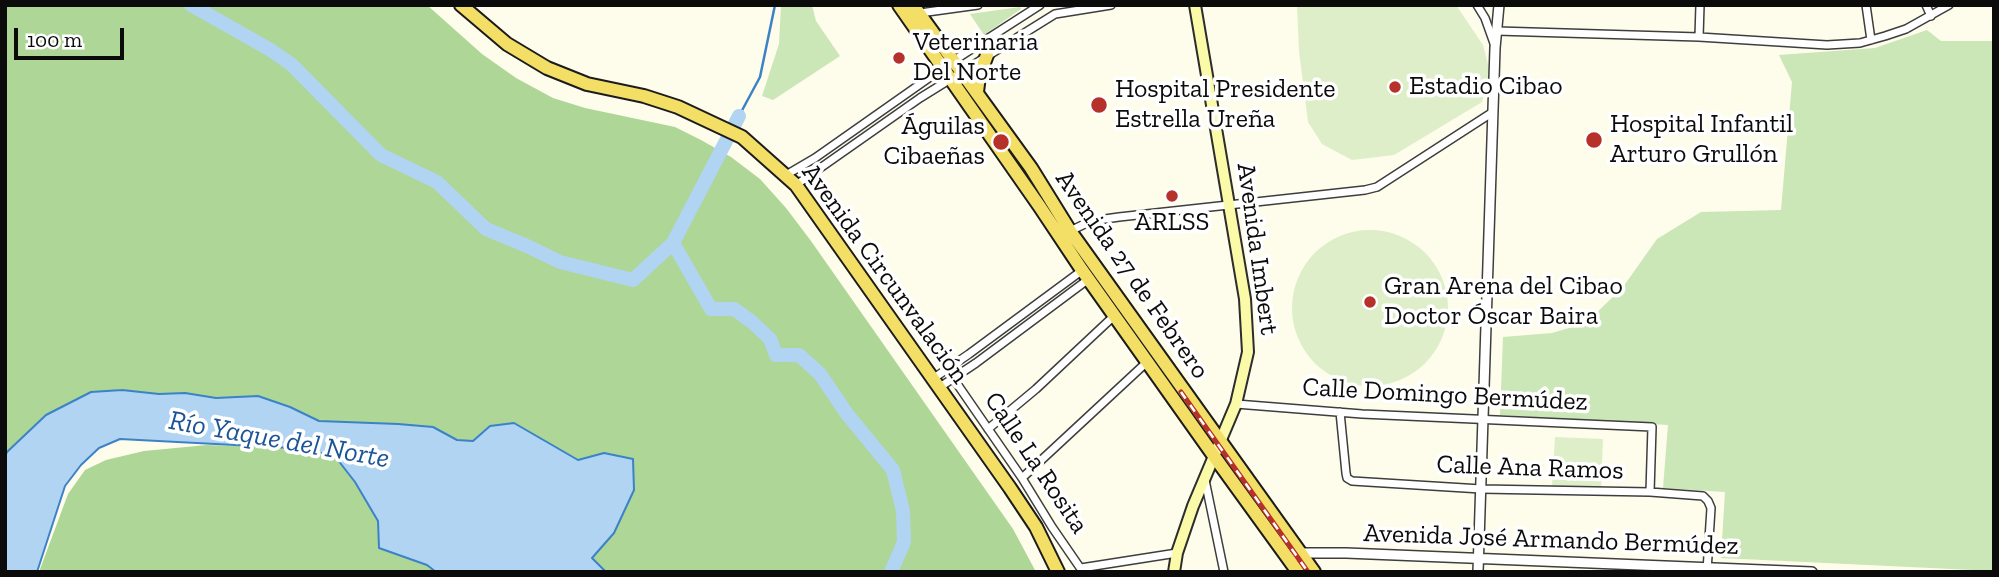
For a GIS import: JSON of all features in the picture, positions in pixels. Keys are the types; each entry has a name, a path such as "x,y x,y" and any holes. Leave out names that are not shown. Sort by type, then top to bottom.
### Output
{"main road":[{"name":"Avenida Circunvalación","path":"461,5 507,44 547,68 587,84 645,96 678,107 742,136 796,185 1030,517 1058,572"},
{"name":"Avenida 27 de Febrero","path":"899,5 952,70 977,92 1031,168 1070,231 1115,315 1213,456 1295,556 1314,572"},
{"name":"Avenida Imbert","path":"1174,572 1177,553 1205,477 1236,404 1248,343 1245,299 1195,5"},
{"name":"Avenida 27 de Febrero","path":"915,9 1040,207 1091,270 1220,442 1295,556 1298,572"},
{"path":"977,92 987,55"}],"street":[{"path":"915,9 978,5"},
{"path":"796,185 1040,5"},
{"path":"786,176 952,70 987,55 1058,9 1111,5"},
{"path":"1477,5 1485,18 1495,48"},
{"path":"1478,572 1495,48 1499,5"},
{"path":"1699,37 1700,5"},
{"path":"1866,5 1871,40"},
{"path":"1926,5 1931,16"},
{"path":"1497,31 1699,37 1827,45 1860,43 1906,29 1950,5"},
{"path":"1070,231 1091,221 1322,196 1377,187 1493,112"},
{"path":"937,382 953,378 1091,270"},
{"path":"937,382 969,354 1091,270"},
{"path":"988,429 1115,315"},
{"path":"1023,478 1147,362"},
{"name":"Calle La Rosita","path":"953,378 1023,478 1082,570"},
{"name":"Calle Domingo Bermúdez","path":"1236,404 1340,412 1652,426 1650,492"},
{"name":"Calle Ana Ramos","path":"1340,412 1349,480 1481,489 1699,495 1709,500 1711,508 1707,569"},
{"path":"1205,477 1224,572"},
{"path":"1082,570 1177,553"},
{"name":"Avenida José Armando Bermúdez","path":"1295,556 1479,558 1592,568 1812,572"}],"green space":[{"path":"5,5 427,5 482,54 516,78 553,98 585,108 675,127 701,140 731,157 760,179 786,208 1013,529 1036,572 606,572 592,558 614,533 604,453 578,460 542,439 490,426 473,441 457,440 433,427 319,421 258,396 216,398 185,393 159,394 7,452 5,456"},
{"path":"781,5 812,5 816,21 840,56 773,100 762,96 779,44"},
{"name":"Estadio Cibao","path":"1297,5 1456,5 1483,45 1490,72 1482,102 1394,155 1352,160 1322,144 1308,122 1299,51"},
{"path":"1021,9 984,35 970,14"},
{"path":"1927,30 1941,41 1994,41 1994,571 1721,558 1725,492 1663,488 1668,425 1500,415 1503,337 1552,333 1586,323 1623,287 1657,239 1701,212 1781,210 1792,82 1779,55 1875,48"},
{"name":"Gran Arena del Cibao Doctor Óscar Baira","path":"1370,230 1400,236 1425,253 1442,278 1448,308 1442,338 1425,363 1400,380 1370,386 1340,380 1315,363 1298,338 1292,308 1298,278 1315,253 1340,236"},
{"path":"1555,437 1603,439 1601,489 1552,487"},
{"path":"207,445 292,448 335,455 378,521 379,548 427,565 436,572 39,572 68,494 85,470 106,460 144,451"}],"water":[{"path":"122,390 159,394 185,393 216,398 258,396 319,421 433,427 457,440 473,441 490,426 514,423 578,460 604,453 633,459 634,490 614,533 592,558 606,572 436,572 427,565 379,548 378,521 355,482 334,455 292,448 120,439 99,448 65,486 37,572 5,572 7,452 46,415 91,392"}],"waterway":[{"name":"Río Yaque del Norte","path":"191,5 291,64 381,155 437,182 486,229 560,262 633,280 673,243 711,309 734,309 770,339 776,355 799,355 820,374 847,414 893,470 903,511 904,542 891,572"},
{"path":"739,116 760,77 775,5"},
{"path":"673,243 739,116"}],"railway":[{"path":"1181,392 1308,572"}],"place":[{"name":"Veterinaria Del Norte","path":"899,58"},
{"name":"Estadio Cibao","path":"1395,87"},
{"name":"Hospital Presidente Estrella Ureña","path":"1099,105"},
{"name":"Hospital Infantil Arturo Grullón","path":"1594,140"},
{"name":"Águilas Cibaeñas","path":"1001,142"},
{"name":"ARLSS","path":"1172,196"},
{"name":"Gran Arena del Cibao Doctor Óscar Baira","path":"1370,302"}]}
